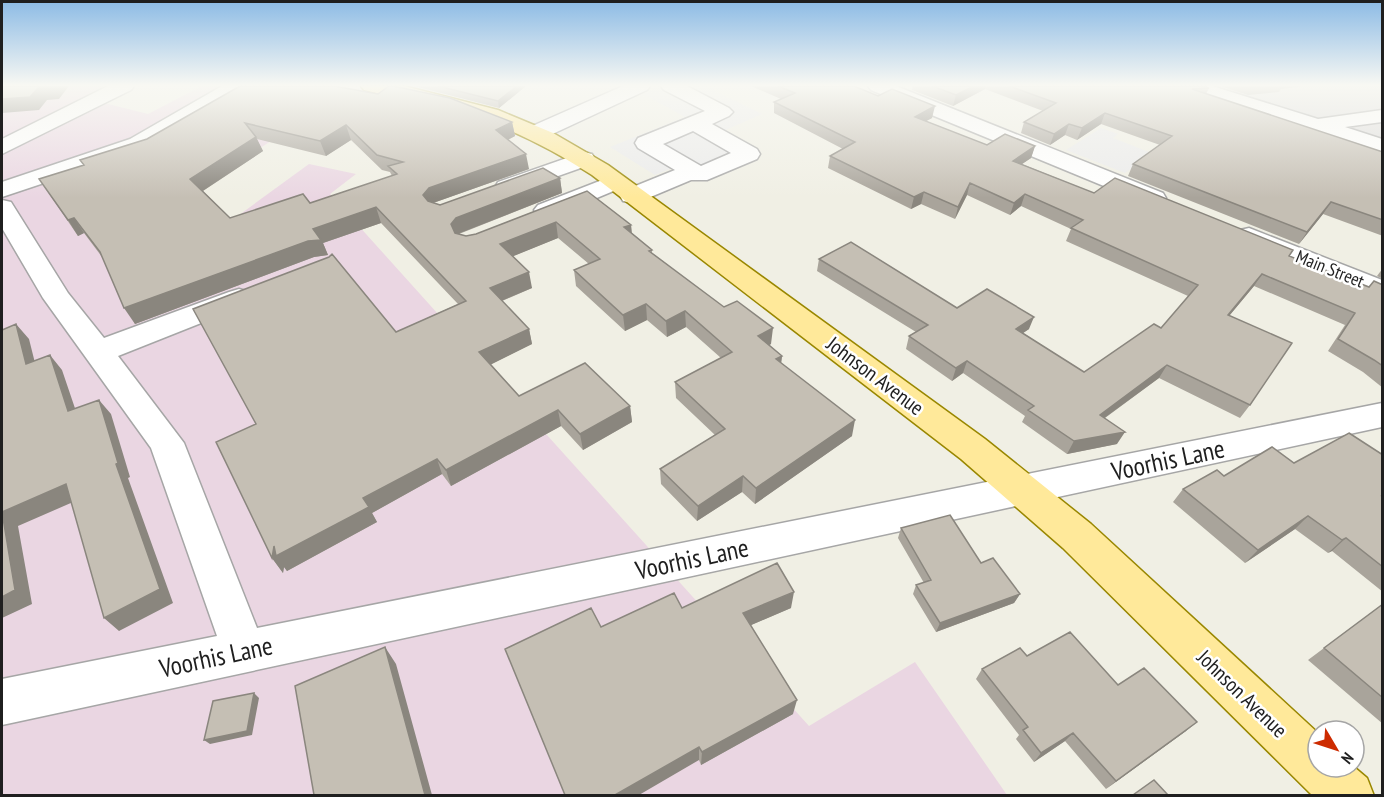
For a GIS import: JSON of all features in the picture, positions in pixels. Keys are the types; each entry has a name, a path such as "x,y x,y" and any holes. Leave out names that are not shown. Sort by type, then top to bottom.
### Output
{"main road":[{"name":"Johnson Avenue","path":"514,123 538,132 584,159 973,449 1077,536 1306,755"},
{"name":"Johnson Avenue","path":"1331,779 1348,795"}],"street":[{"path":"2,147 50,123"},
{"path":"2,190 138,144 174,123"},
{"path":"538,132 558,123"},
{"path":"972,123 1176,206"},
{"path":"1311,123 1383,146"},
{"path":"1317,125 1330,123"},
{"path":"696,124 749,154 699,175 646,143 696,124"},
{"path":"486,195 584,159"},
{"path":"521,220 693,171"},
{"path":"2,207 13,247 57,298 167,443 244,652"},
{"name":"Main Street","path":"1229,228 1383,290"},
{"path":"98,352 260,290"},
{"name":"Voorhis Lane","path":"2,702 1383,415"}],"shaded area":[{"path":"2,123 299,123 186,196 224,226 309,164 356,174 330,194 809,726 915,662 1007,795 2,796"},
{"path":"670,123 741,123 721,132 758,152 707,174 687,162 655,175 610,147"},
{"path":"1311,123 1382,123 1382,146"},
{"path":"1101,128 1118,134 1113,138 1154,154 1125,173 1066,150"}],"building":[{"path":"175,123 245,123 256,137 190,179 230,218 303,194 310,203 397,174 388,166 403,162 377,155 346,125 320,141 246,123 510,123 496,130 526,154 429,188 423,195 428,201 440,205 543,168 560,178 456,218 451,224 455,233 466,236 476,234 587,191 631,225 624,227 652,250 649,251 724,307 737,301 773,328 758,336 782,356 776,359 855,420 756,488 743,476 698,506 660,469 725,429 675,382 732,352 685,311 666,321 646,304 623,315 574,270 600,259 556,222 500,244 529,272 490,288 529,329 479,352 519,396 585,363 630,406 580,434 558,410 446,470 437,459 363,498 369,507 276,556 274,546 272,558 216,442 256,424 193,309 332,254 396,332 466,301 376,207 313,229 321,240 308,241 124,308 100,252 74,218 68,220 39,179 84,165 80,160 147,139"},
{"path":"817,123 931,123 987,145 1005,134 1035,146 1013,161 1094,193 1115,178 1293,250 1289,256 1369,287 1374,281 1383,285 1383,366 1338,339 1355,313 1262,274 1228,315 1292,343 1250,405 1167,365 1100,415 1125,432 1074,441 1028,410 1034,406 967,361 956,368 909,336 928,325 819,259 851,242 957,308 987,289 1034,317 1016,329 1084,372 1154,324 1161,328 1198,285 1071,228 1083,220 1025,194 1014,203 970,183 958,207 924,192 914,197 830,156 855,142"},
{"path":"1027,123 1089,123 1082,128 1069,124 1054,134"},
{"path":"1135,123 1296,123 1383,152 1383,220 1331,202 1307,232 1133,164 1172,136"},
{"path":"16,324 26,364 50,355 68,411 99,400 118,463 116,464 160,589 104,618 66,484 2,512 2,330"},
{"path":"1349,433 1383,455 1383,495 1381,496 1383,496 1383,567 1346,538 1342,540 1308,516 1258,550 1183,489 1217,470 1224,476 1272,447 1294,463"},
{"path":"2,512 15,590 2,597"},
{"path":"950,515 981,563 993,558 1020,594 940,623 916,585 931,580 901,528"},
{"path":"777,563 794,592 743,613 797,700 702,752 699,747 615,795 565,795 505,649 591,608 601,627 674,593 682,608"},
{"path":"1383,604 1383,698 1324,648"},
{"path":"1070,632 1118,685 1144,668 1197,722 1116,781 1073,733 1041,753 1023,730 1028,727 982,669 1020,648 1027,656"},
{"path":"385,647 425,795 314,795 295,686"},
{"path":"254,693 247,731 204,740 213,701"},
{"path":"1154,780 1168,795 1133,795"}]}
